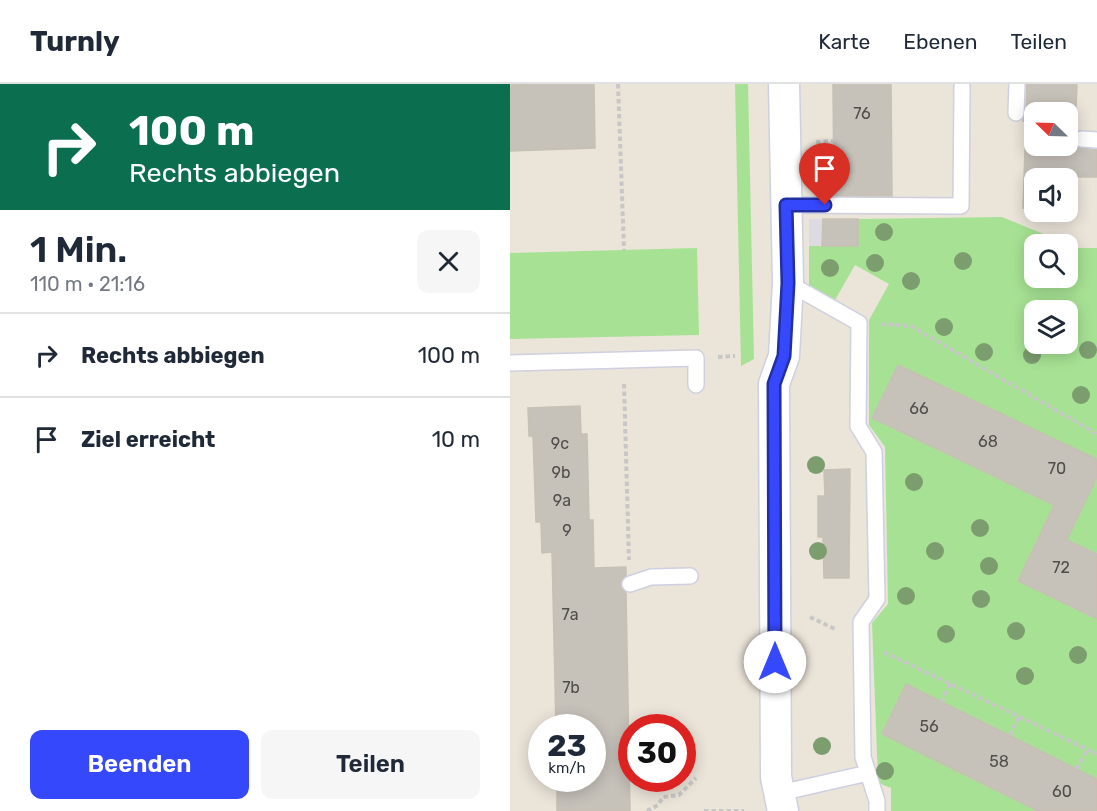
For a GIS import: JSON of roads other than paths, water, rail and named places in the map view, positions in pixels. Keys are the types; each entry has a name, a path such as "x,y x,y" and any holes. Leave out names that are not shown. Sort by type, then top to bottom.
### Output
{"street":[{"path":"781,802 776,777 774,384 784,356 788,283 784,84"}],"lane":[{"path":"1016,113 1017,84"},
{"path":"786,205 961,206 962,87"},
{"path":"788,283 859,323 858,426 874,452 878,599 861,622 863,758 877,801 877,811"},
{"path":"510,363 696,358 696,385"},
{"path":"630,584 651,577 690,576"},
{"path":"781,802 868,772"}]}
